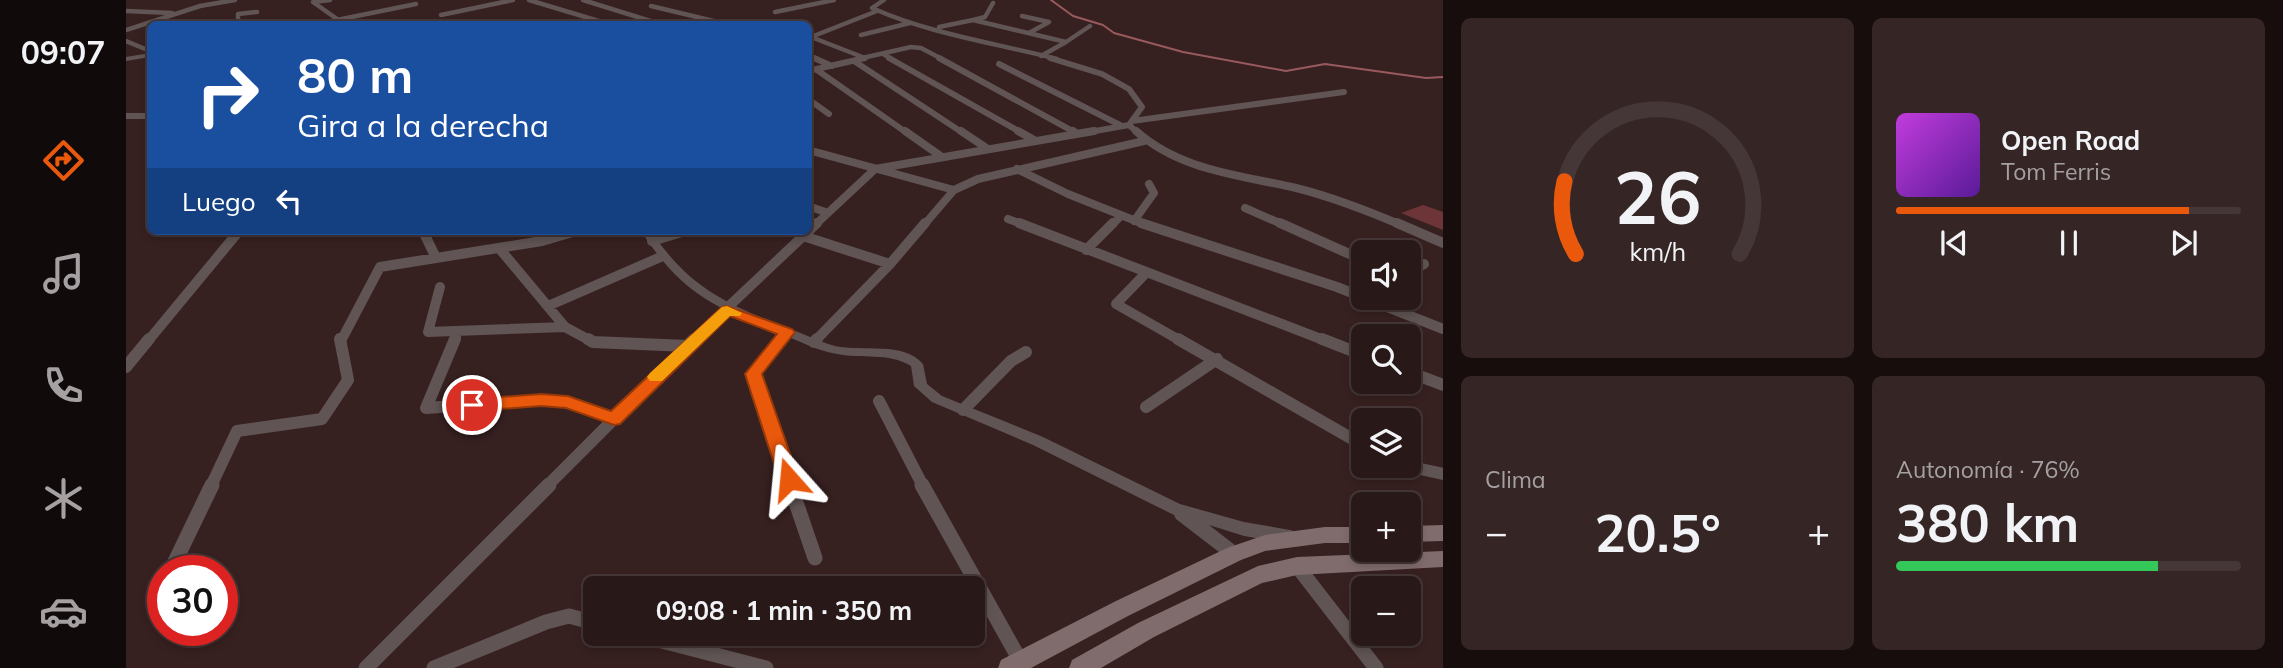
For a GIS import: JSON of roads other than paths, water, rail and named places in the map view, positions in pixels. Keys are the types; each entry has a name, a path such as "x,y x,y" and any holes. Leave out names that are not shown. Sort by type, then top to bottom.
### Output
{"main road":[{"path":"1421,534 1443,533"},
{"path":"1015,665 1234,554 1265,543 1351,536"},
{"path":"1080,668 1146,630 1258,575 1297,566 1443,559"}],"street":[{"path":"155,21 235,0"},
{"path":"330,0 313,2 337,19"},
{"path":"441,15 513,0"},
{"path":"530,0 599,21"},
{"path":"583,0 650,21"},
{"path":"775,12 834,0"},
{"path":"867,0 882,1"},
{"path":"882,1 872,8 913,22 1097,72 1127,86 1135,92 1142,107 1127,124"},
{"path":"935,28 985,17 993,3"},
{"path":"329,21 416,4"},
{"path":"651,6 710,21"},
{"path":"126,11 181,13"},
{"path":"812,37 877,11"},
{"path":"238,21 238,15 257,12"},
{"path":"1022,16 1049,22 1029,33"},
{"path":"973,20 1066,42"},
{"path":"862,35 913,22"},
{"path":"126,30 147,24"},
{"path":"1041,56 1090,26"},
{"path":"812,37 865,58"},
{"path":"126,41 147,52"},
{"path":"812,71 911,47 921,48 1076,133"},
{"path":"126,59 147,54"},
{"path":"883,54 1034,140"},
{"path":"812,57 832,66"},
{"path":"854,61 988,149"},
{"path":"999,64 1127,124 1144,141 1178,161 1323,195 1443,243"},
{"path":"817,70 942,157"},
{"path":"812,228 875,169 1127,124 1344,92"},
{"path":"812,102 829,114"},
{"path":"126,117 147,116"},
{"path":"814,342 890,264 954,190 978,179 1144,141"},
{"path":"812,151 954,190"},
{"path":"1017,169 1060,192 1120,217 1351,292"},
{"path":"1134,221 1154,193 1149,184"},
{"path":"812,207 828,213"},
{"path":"1245,208 1351,255"},
{"path":"1086,250 1120,217"},
{"path":"1008,219 1351,350"},
{"path":"126,367 236,235"},
{"path":"425,235 436,258"},
{"path":"178,555 237,431 322,419 348,380 340,338 380,267 542,241 562,235"},
{"path":"649,236 690,285 727,310 842,352 906,356 917,364 921,386 937,400 1038,441 1176,509 1244,529 1301,539"},
{"path":"366,668 687,346 803,236 890,264"},
{"path":"499,248 565,327 593,342 687,346"},
{"path":"548,306 663,256"},
{"path":"1146,273 1116,304 1217,359 1351,438"},
{"path":"440,287 428,332 565,327"},
{"path":"1400,310 1443,329"},
{"path":"457,331 426,408 541,400 568,402 614,419"},
{"path":"787,332 753,374 815,558"},
{"path":"963,410 1011,362 1026,352"},
{"path":"1146,407 1217,359"},
{"path":"1421,377 1443,385"},
{"path":"879,401 1015,665"},
{"path":"1421,469 1443,474"},
{"path":"1176,509 1234,554"},
{"path":"1297,566 1376,668"},
{"path":"434,668 546,621 569,616 583,620"},
{"path":"681,646 766,668"}],"waterway":[{"path":"1051,0 1073,16 1103,25 1114,33 1183,52 1286,71 1325,64 1426,78 1443,77"}]}
